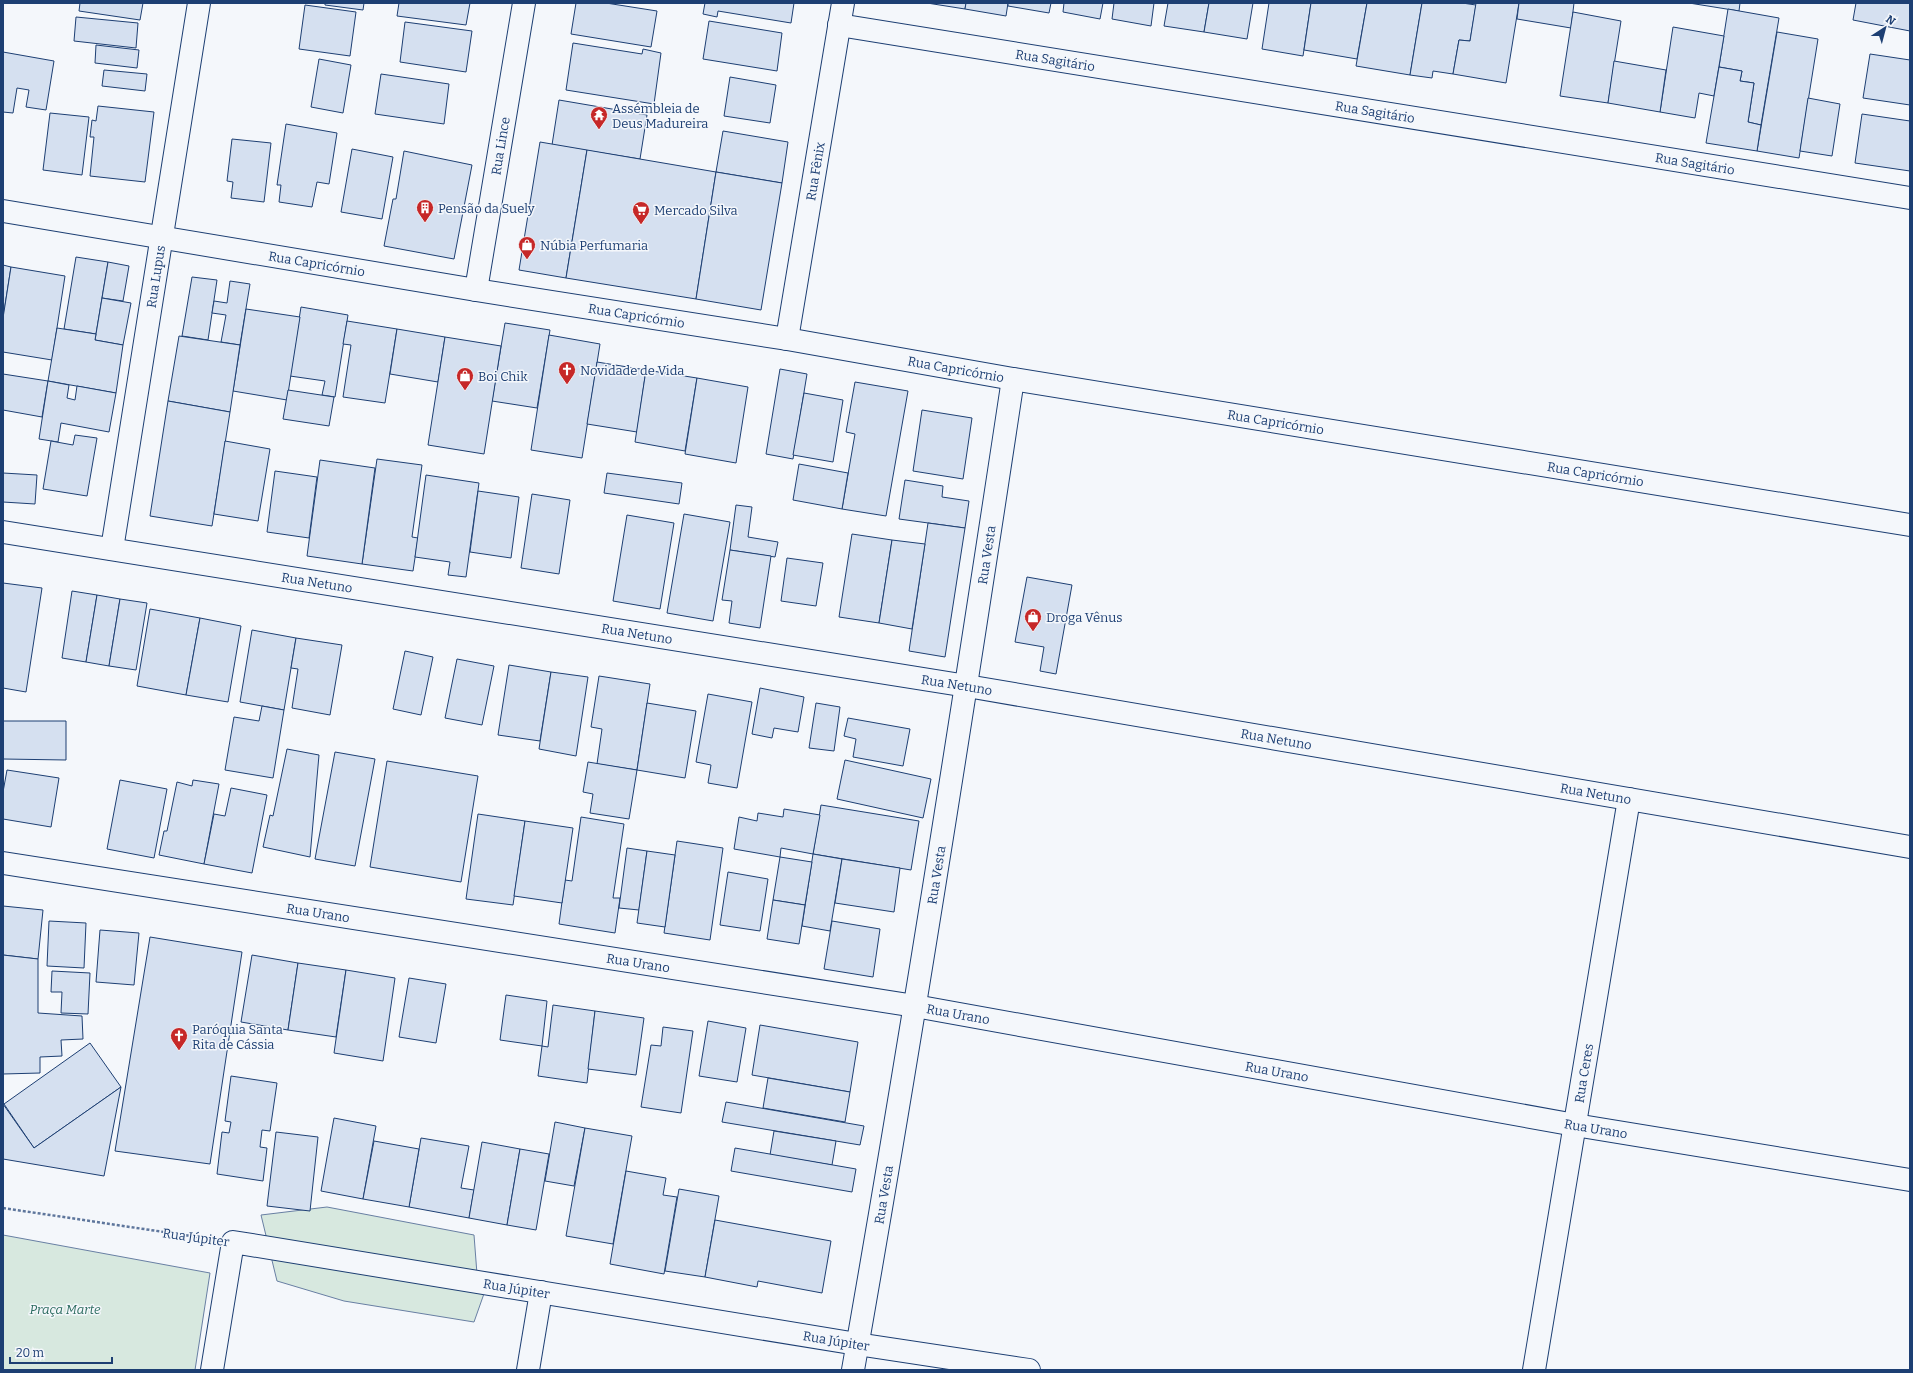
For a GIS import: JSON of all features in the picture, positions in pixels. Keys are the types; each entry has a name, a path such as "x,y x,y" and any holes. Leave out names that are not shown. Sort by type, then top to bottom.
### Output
{"street":[{"name":"Rua Lupus","path":"112,549 199,3"},
{"name":"Rua Lince","path":"476,290 524,3"},
{"name":"Rua Fênix","path":"787,339 843,3"},
{"name":"Rua Sagitário","path":"840,25 1910,198"},
{"name":"Rua Capricórnio","path":"3,211 161,236 476,290 787,339 1013,379 1910,525"},
{"name":"Rua Vesta","path":"853,1370 915,1006 967,686 1013,379"},
{"name":"Rua Netuno","path":"3,532 967,686 1910,847"},
{"name":"Rua Ceres","path":"1534,1370 1629,799"},
{"name":"Rua Urano","path":"3,863 915,1006 1575,1125 1910,1180"},
{"name":"Rua Júpiter","path":"233,1242 858,1344 1029,1370"},
{"path":"212,1370 233,1242"},
{"path":"528,1370 541,1292"}],"path":[{"name":"Rua Júpiter","path":"3,1208 233,1242"}],"green space":[{"path":"327,1207 474,1235 477,1274 486,1288 474,1322 344,1301 277,1281 261,1215"},
{"name":"Praça Marte","path":"3,1235 210,1273 195,1370 3,1370"}],"building":[{"path":"80,3 143,3 140,20 79,11"},
{"path":"325,3 364,3 363,10 325,5"},
{"path":"399,3 470,3 466,25 397,16"},
{"path":"576,3 606,3 657,11 651,47 571,34"},
{"path":"705,3 794,3 791,23 718,11 717,17 703,14"},
{"path":"927,3 966,3 965,9"},
{"path":"966,3 1008,3 1006,16 965,9"},
{"path":"1008,3 1051,3 1049,13 1008,6"},
{"path":"1064,3 1103,3 1100,19 1063,12"},
{"path":"1114,3 1154,3 1151,26 1112,19"},
{"path":"1168,3 1209,3 1204,32 1164,26"},
{"path":"1209,3 1253,3 1247,39 1204,32"},
{"path":"1269,3 1311,3 1303,56 1262,49"},
{"path":"1311,3 1367,3 1357,59 1304,50"},
{"path":"1367,3 1422,3 1410,75 1356,66"},
{"path":"1422,3 1462,3 1476,5 1470,41 1459,40 1453,74 1433,71 1432,78 1410,75"},
{"path":"1476,3 1519,3 1506,83 1453,74 1459,40 1470,41"},
{"path":"1519,3 1574,3 1571,28 1517,19"},
{"path":"1689,3 1740,3 1739,11"},
{"path":"1856,3 1910,3 1910,31 1853,20"},
{"path":"305,5 356,12 350,56 299,49"},
{"path":"1728,9 1779,18 1761,125 1748,122 1754,83 1740,81 1742,71 1719,67"},
{"path":"1573,12 1621,21 1608,103 1560,96"},
{"path":"76,17 138,23 136,48 74,41"},
{"path":"709,21 782,33 777,71 703,59"},
{"path":"405,22 472,31 466,72 400,62"},
{"path":"1673,27 1724,36 1714,96 1699,93 1695,118 1660,112"},
{"path":"1777,32 1818,39 1799,158 1757,151"},
{"path":"573,43 642,54 643,49 661,53 654,104 566,90"},
{"path":"96,45 139,50 137,68 95,63"},
{"path":"3,52 54,61 46,110 26,107 29,90 17,88 13,113 3,112"},
{"path":"1870,54 1910,60 1910,105 1863,98"},
{"path":"319,59 351,65 343,113 311,107"},
{"path":"1614,61 1666,70 1660,112 1608,103"},
{"path":"1719,67 1742,71 1740,81 1754,83 1748,122 1761,125 1757,151 1706,143"},
{"path":"104,70 147,74 145,91 102,86"},
{"path":"381,74 449,84 444,124 375,114"},
{"path":"730,77 776,85 770,123 724,116"},
{"path":"1808,98 1840,104 1832,156 1800,151"},
{"name":"Assémbleia de Deus Madureira","path":"559,100 647,115 640,159 552,145"},
{"path":"98,106 154,112 145,182 90,176 94,137 90,137 92,120 96,121"},
{"path":"50,113 89,117 82,175 43,170"},
{"path":"1862,114 1910,121 1910,171 1855,163"},
{"path":"286,124 337,133 329,184 317,182 312,207 279,202 281,185 277,185"},
{"path":"723,131 788,142 782,183 716,172"},
{"path":"232,139 271,143 264,202 231,198 233,182 227,181"},
{"path":"540,142 587,150 566,278 519,270"},
{"path":"352,149 393,157 382,219 341,212"},
{"name":"Mercado Silva","path":"587,150 716,172 696,299 566,278"},
{"name":"Pensão da Suely","path":"404,151 472,165 454,259 384,246 393,199 396,199"},
{"path":"716,172 782,183 761,310 696,299"},
{"path":"76,257 108,262 96,334 64,329"},
{"path":"108,262 129,266 123,301 102,298"},
{"path":"3,265 11,267 3,318"},
{"path":"11,267 65,276 52,360 3,352 3,318"},
{"path":"192,277 217,280 208,340 182,336"},
{"path":"230,281 250,284 240,345 221,342 226,315 212,313 214,301 227,303"},
{"path":"102,298 131,303 123,345 95,340"},
{"path":"301,307 348,315 335,397 322,395 325,381 290,376"},
{"path":"246,309 300,317 287,400 233,391"},
{"path":"347,321 397,329 385,403 343,397 351,345 343,344"},
{"path":"505,323 550,330 537,408 492,401"},
{"path":"57,328 96,334 95,340 123,345 116,393 48,381"},
{"path":"397,329 445,337 438,382 390,374"},
{"name":"Novidade de Vida","path":"549,335 600,344 582,458 531,450"},
{"path":"179,336 240,345 230,412 168,401"},
{"name":"Boi Chik","path":"445,337 501,346 484,454 428,445"},
{"path":"597,362 646,370 637,432 587,424"},
{"path":"780,369 807,374 793,459 766,454"},
{"path":"646,370 697,378 685,451 635,442"},
{"path":"3,374 48,381 42,417 3,410"},
{"path":"697,378 748,387 736,463 685,454"},
{"path":"48,381 69,385 67,398 75,400 77,386 116,393 109,432 61,423 58,442 39,439"},
{"path":"855,382 908,391 886,516 842,509 855,434 846,432"},
{"path":"288,390 334,397 329,426 283,419"},
{"path":"804,393 843,400 833,462 793,455"},
{"path":"168,401 230,412 212,526 150,516"},
{"path":"922,410 972,418 963,479 913,471"},
{"path":"75,435 97,438 87,496 43,489 51,441 73,445"},
{"path":"225,441 270,449 258,521 214,514"},
{"path":"377,459 422,465 412,537 418,538 413,571 362,564"},
{"path":"320,460 375,468 362,564 307,556"},
{"path":"799,464 848,473 842,509 793,500"},
{"path":"275,471 317,477 309,538 267,532"},
{"path":"3,473 37,475 35,504 3,502"},
{"path":"607,473 682,483 679,504 604,493"},
{"path":"426,475 479,483 466,577 448,575 450,562 415,557"},
{"path":"905,480 943,486 942,497 969,501 965,528 899,519"},
{"path":"478,491 519,497 511,558 470,552"},
{"path":"532,494 570,500 559,574 521,568"},
{"path":"736,505 752,507 748,537 778,542 775,557 730,550"},
{"path":"684,514 730,522 713,621 667,613"},
{"path":"627,515 674,523 660,609 613,601"},
{"path":"928,523 965,528 945,657 909,651"},
{"path":"852,534 892,540 879,623 839,617"},
{"path":"892,540 925,544 912,629 879,623"},
{"path":"730,550 771,556 760,628 729,623 732,601 722,600"},
{"path":"787,558 823,563 816,606 781,601"},
{"path":"1027,577 1072,585 1056,674 1040,671 1044,647 1015,642"},
{"path":"3,583 42,588 26,692 3,688"},
{"path":"72,591 97,595 86,662 62,658"},
{"path":"97,595 120,599 109,666 86,662"},
{"path":"120,599 147,603 136,670 109,666"},
{"path":"150,609 200,618 186,695 137,686"},
{"path":"200,618 241,626 228,702 186,695"},
{"path":"252,630 296,638 284,710 240,702"},
{"path":"296,638 342,645 330,715 292,708 298,669 291,668"},
{"path":"405,651 433,657 421,715 393,709"},
{"path":"457,659 494,666 482,725 445,718"},
{"path":"509,665 551,672 540,741 498,735"},
{"path":"551,672 588,677 576,756 539,749"},
{"path":"599,676 650,684 637,770 597,764 602,729 591,727"},
{"path":"760,688 804,697 798,732 774,728 772,738 752,734"},
{"path":"708,694 752,702 737,788 708,783 711,765 696,762"},
{"path":"647,703 696,711 685,778 637,770"},
{"path":"816,703 840,707 834,751 809,748"},
{"path":"262,706 284,710 273,778 225,770 234,717 259,721"},
{"path":"848,718 910,729 903,766 853,757 856,739 844,736"},
{"path":"3,721 66,721 66,760 3,759"},
{"path":"287,749 319,755 310,857 263,847 270,815 273,816"},
{"path":"335,752 375,759 355,866 315,859"},
{"path":"845,760 931,779 923,818 837,799"},
{"path":"387,761 478,776 461,882 370,867"},
{"path":"588,762 637,770 629,819 590,813 593,794 583,792"},
{"path":"7,770 59,778 51,827 3,819 3,792"},
{"path":"120,780 167,789 154,858 107,849"},
{"path":"193,780 219,784 204,864 159,855 164,831 167,831 177,782 192,786"},
{"path":"231,788 267,795 252,873 204,864 214,814 225,816"},
{"path":"821,805 919,821 911,870 813,854"},
{"path":"784,809 820,815 813,854 781,848 780,857 734,849 739,817 757,821 758,813 783,817"},
{"path":"478,814 525,821 513,905 466,899"},
{"path":"581,817 624,824 613,898 620,898 615,933 559,924 565,880 572,881"},
{"path":"525,821 573,828 562,903 514,896"},
{"path":"677,841 723,848 710,940 664,933"},
{"path":"627,848 647,851 639,910 619,908"},
{"path":"647,851 675,855 665,927 637,923"},
{"path":"813,854 842,859 830,931 802,926"},
{"path":"780,857 812,862 805,905 773,900"},
{"path":"842,859 900,868 894,912 835,903"},
{"path":"728,872 768,879 760,931 720,925"},
{"path":"773,900 805,905 799,944 767,939"},
{"path":"3,906 43,910 38,959 3,955"},
{"path":"49,921 86,923 84,968 47,966"},
{"path":"832,921 880,929 873,977 824,969"},
{"path":"100,930 139,933 134,985 96,982"},
{"name":"Paróquia Santa Rita de Cássia","path":"150,937 242,952 210,1164 115,1151"},
{"path":"3,955 38,959 38,1013 82,1016 83,1039 61,1040 62,1056 40,1057 40,1073 3,1074"},
{"path":"252,955 298,963 288,1030 241,1022"},
{"path":"298,963 346,970 336,1037 288,1030"},
{"path":"346,970 395,978 383,1061 334,1053"},
{"path":"52,971 90,973 88,1014 61,1013 62,992 51,992"},
{"path":"409,978 446,984 436,1043 399,1037"},
{"path":"506,995 547,1001 542,1046 500,1040"},
{"path":"553,1005 595,1011 587,1083 538,1076 542,1046 548,1047"},
{"path":"595,1011 644,1018 636,1075 588,1069"},
{"path":"708,1021 746,1028 737,1082 699,1076"},
{"path":"760,1025 858,1042 850,1092 752,1075"},
{"path":"663,1027 693,1031 681,1113 641,1107 651,1045 661,1046"},
{"path":"90,1043 121,1087 34,1148 4,1104"},
{"path":"231,1076 277,1083 270,1131 262,1130 260,1147 267,1148 263,1181 217,1174 222,1132 229,1133 231,1122 225,1121"},
{"path":"768,1078 850,1092 845,1122 763,1108"},
{"path":"121,1087 104,1176 3,1159 3,1104 34,1148"},
{"path":"726,1102 864,1126 860,1145 722,1122"},
{"path":"334,1118 376,1126 363,1199 321,1191"},
{"path":"555,1122 585,1128 574,1186 545,1181"},
{"path":"585,1128 632,1136 613,1244 566,1236"},
{"path":"774,1131 836,1141 832,1165 770,1155"},
{"path":"276,1132 318,1137 310,1211 267,1206"},
{"path":"421,1138 469,1146 461,1188 474,1190 469,1218 409,1207"},
{"path":"374,1141 419,1149 409,1207 363,1199"},
{"path":"482,1142 520,1149 507,1225 469,1218"},
{"path":"735,1148 856,1169 852,1192 731,1171"},
{"path":"520,1149 549,1154 536,1230 507,1225"},
{"path":"626,1171 666,1178 663,1195 677,1197 664,1274 610,1264"},
{"path":"679,1189 719,1196 705,1277 665,1271"},
{"path":"715,1220 831,1241 822,1293 758,1281 757,1287 705,1277"}],"place":[{"name":"Assémbleia de Deus Madureira","path":"599,130"},
{"name":"Pensão da Suely","path":"425,223"},
{"name":"Mercado Silva","path":"641,225"},
{"name":"Núbia Perfumaria","path":"527,260"},
{"name":"Novidade de Vida","path":"567,385"},
{"name":"Boi Chik","path":"465,391"},
{"name":"Droga Vênus","path":"1033,632"},
{"name":"Paróquia Santa Rita de Cássia","path":"179,1051"}]}
